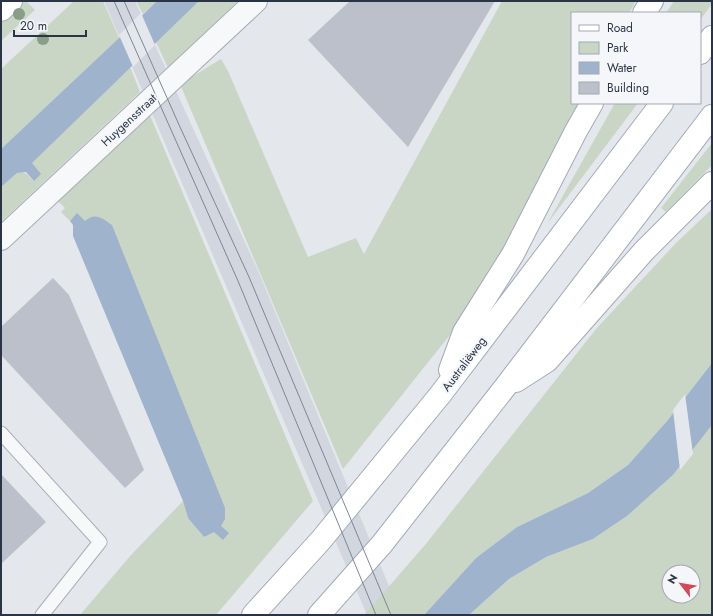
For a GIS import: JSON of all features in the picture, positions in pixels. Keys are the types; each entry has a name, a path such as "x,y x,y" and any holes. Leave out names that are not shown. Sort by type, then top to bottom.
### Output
{"main road":[{"path":"1,10 11,1"},
{"path":"645,12 652,1"},
{"path":"701,52 712,37"},
{"path":"440,395 464,332 513,254 591,104"},
{"name":"Australiëweg","path":"254,615 321,540 440,395 661,104"},
{"path":"319,615 382,544 506,386 712,116"},
{"path":"506,386 547,362 644,251 712,183"}],"street":[{"name":"Huygensstraat","path":"1,239 256,1"}],"lane":[{"path":"1,433 100,542 42,615"}],"shaded area":[{"path":"104,1 135,1 259,273 401,615 367,615"}],"green space":[{"path":"23,1 26,1 35,10 1,41 1,22"},
{"path":"103,1 119,38 1,149 1,69 73,2"},
{"path":"136,1 157,1 143,14"},
{"path":"199,1 238,1 168,68 156,42"},
{"path":"502,1 636,1 630,12 571,12 571,104 582,104 543,187 465,316 343,469 180,84 221,59 228,71 308,257 356,238 364,254"},
{"path":"674,1 712,1 712,4 701,19 701,12 667,12"},
{"path":"130,67 140,92 1,222 1,187 20,172 27,174 34,181 31,163"},
{"path":"614,104 637,104 547,224"},
{"path":"149,113 313,501 216,615 80,615 131,555 183,501 188,518 204,537 221,526 85,221 77,214 70,221 61,212 65,208 57,200"},
{"path":"712,143 712,165 666,212 661,208"},
{"path":"712,209 712,363 667,421 628,465 588,493 517,527 476,558 424,615 364,615 425,545 596,329 676,243"},
{"path":"712,425 712,615 469,615 509,579 546,557 593,539 627,516 673,475"}],"water":[{"path":"157,1 199,1 32,163 41,174 34,181 26,172 17,173 1,187 1,149"},
{"path":"77,213 85,221 95,216 102,218 112,225 225,508 225,519 221,526 229,533 223,540 214,532 204,537 188,518 183,501 73,236 73,225 70,221"},
{"path":"712,363 712,425 673,475 627,516 593,539 546,557 509,579 469,615 424,615 476,558 517,527 588,493 628,465 667,421"}],"pier":[{"path":"141,13 155,45 133,67 119,35"},
{"path":"685,394 693,454 680,470 673,410"}],"building":[{"path":"350,1 495,1 408,147 308,40"},
{"path":"53,278 69,295 144,470 125,488 1,355 1,327"},
{"path":"1,474 46,522 1,564"}],"tram line":[{"path":"114,1 238,281 376,615"},
{"path":"124,1 249,277 391,615"}]}
